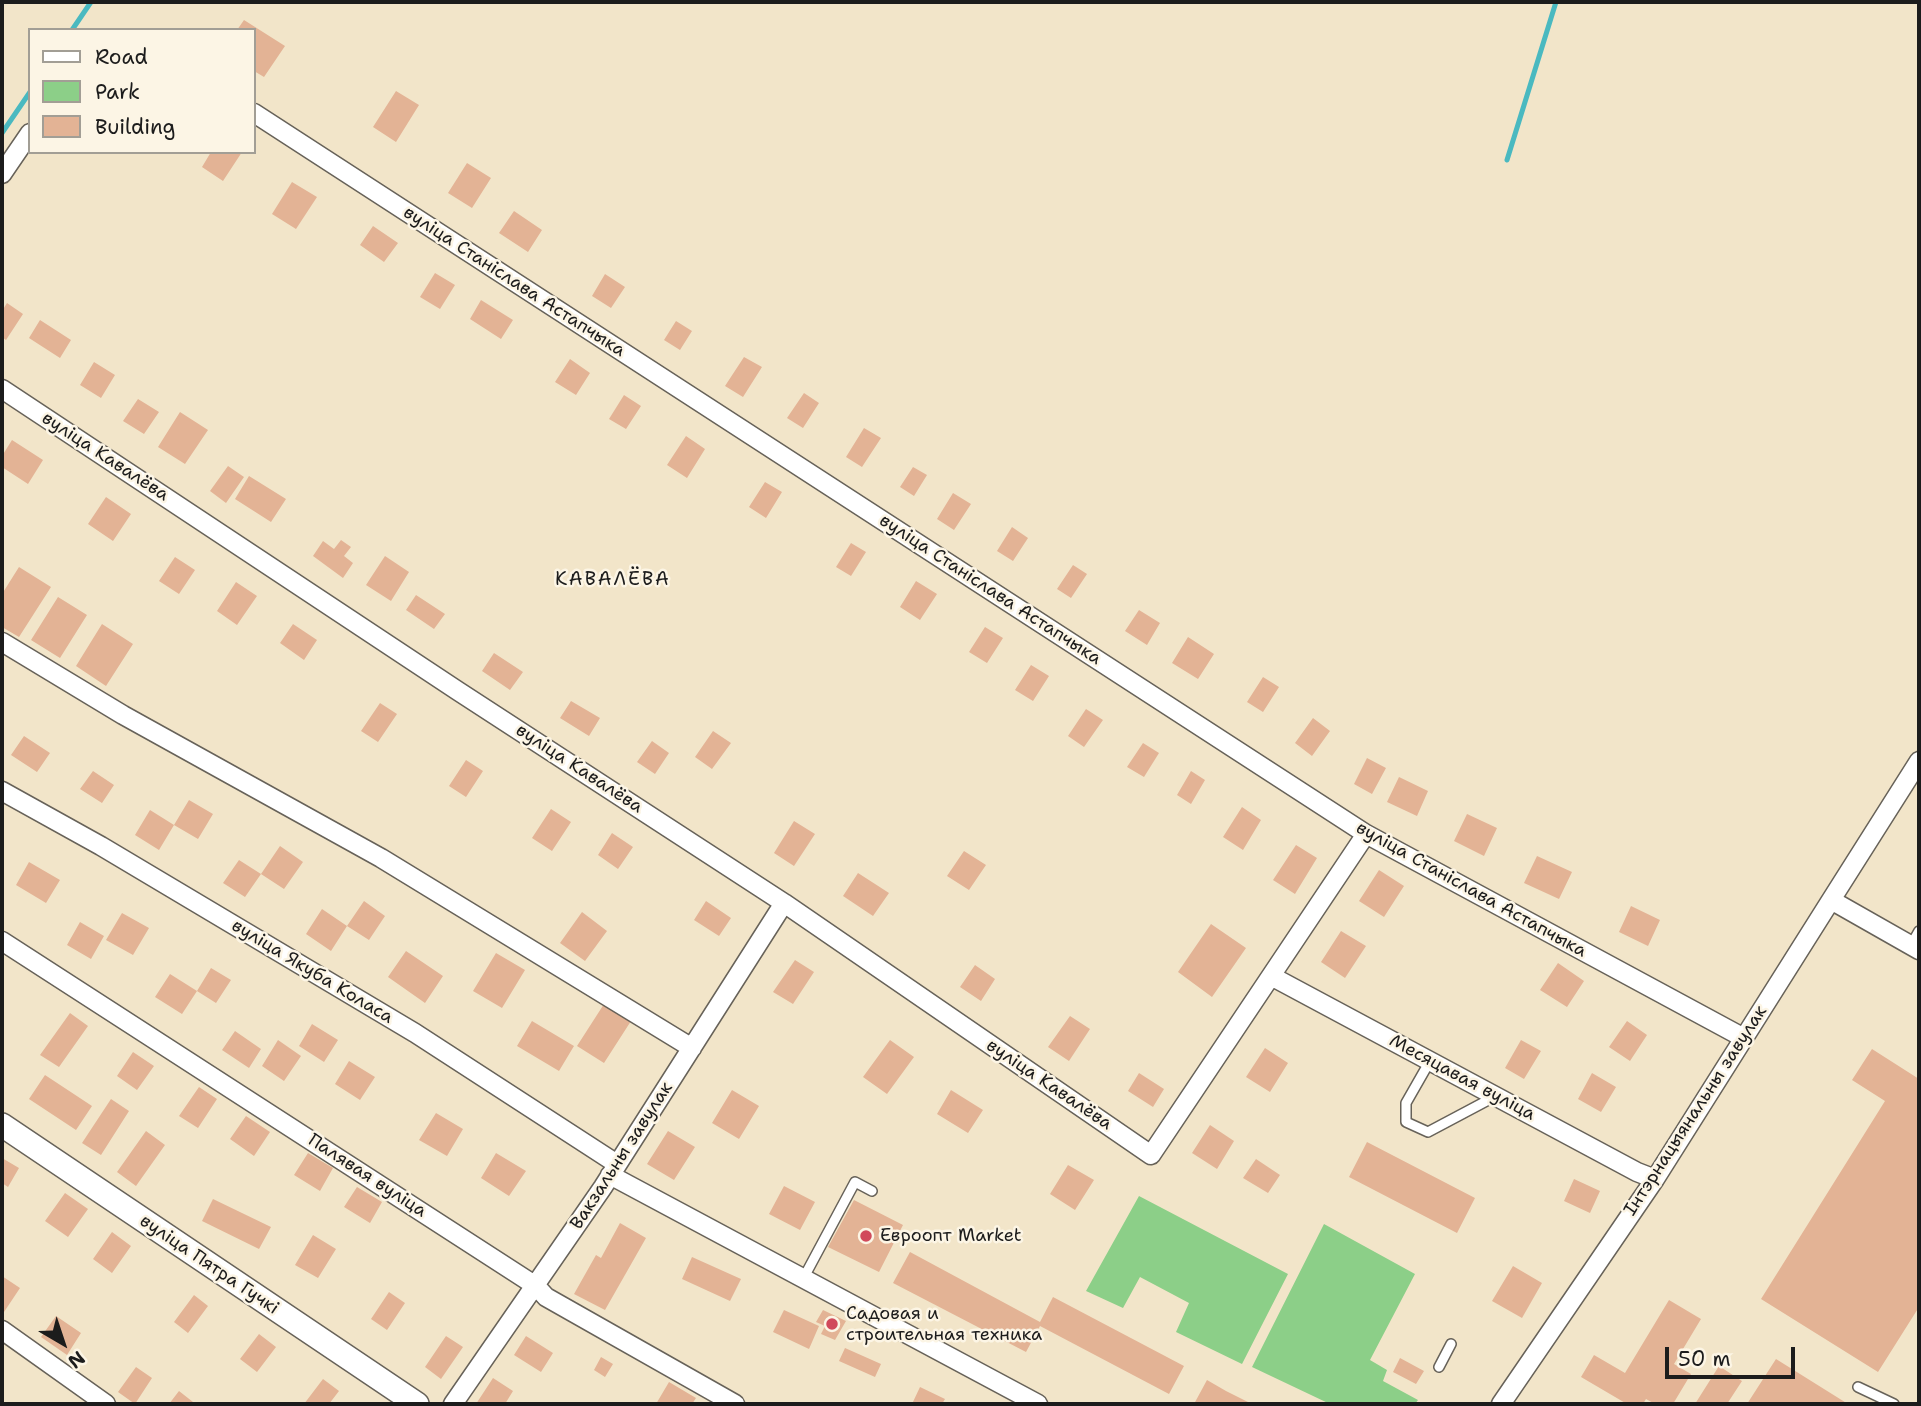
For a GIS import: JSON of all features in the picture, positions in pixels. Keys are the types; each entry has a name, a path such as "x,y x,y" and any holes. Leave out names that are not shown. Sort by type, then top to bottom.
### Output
{"street":[{"name":"вуліца Станіслава Астапчыка","path":"256,114 1366,834 1744,1038"},
{"path":"2,174 28,136"},
{"name":"вуліца Кавалёва","path":"2,389 784,903 1151,1155 1271,976"},
{"path":"2,642 124,715 381,858 692,1048"},
{"name":"Інтэрнацыянальны завулак","path":"1501,1404 1655,1179 1919,761"},
{"name":"вуліца Якуба Коласа","path":"2,790 415,1033 614,1170 803,1279 1038,1404"},
{"path":"1271,976 1366,834"},
{"path":"1831,900 1917,942"},
{"name":"Вакзальны завулак","path":"453,1404 614,1170 784,903"},
{"name":"Палявая вуліца","path":"2,941 536,1286 546,1297 735,1404"},
{"name":"Месяцавая вуліца","path":"1271,976 1637,1172 1655,1179"},
{"name":"вуліца Пятра Гучкі","path":"2,1125 417,1404"},
{"path":"2,1330 106,1404"}],"lane":[{"path":"1430,1061 1406,1102 1406,1122 1428,1132 1495,1096"},
{"path":"803,1279 855,1182 872,1191"},
{"path":"1439,1367 1451,1344"},
{"path":"1858,1387 1894,1404"}],"green space":[{"path":"1139,1196 1288,1274 1242,1364 1176,1332 1189,1303 1140,1277 1123,1308 1086,1291"},
{"path":"1324,1224 1415,1274 1370,1360 1387,1370 1383,1381 1418,1400 1415,1404 1330,1404 1252,1367"}],"building":[{"path":"244,20 285,46 264,77 256,72 256,28 238,28"},
{"path":"396,91 419,105 396,142 373,127"},
{"path":"210,154 241,154 223,181 202,167"},
{"path":"467,163 491,178 472,208 448,193"},
{"path":"292,182 317,197 296,229 272,214"},
{"path":"514,211 542,230 528,252 499,233"},
{"path":"373,226 398,243 384,262 360,245"},
{"path":"435,273 455,285 440,309 420,297"},
{"path":"605,274 625,287 611,308 592,296"},
{"path":"481,300 513,320 501,339 470,319"},
{"path":"7,303 23,314 6,340 2,337 2,311"},
{"path":"40,320 71,340 60,358 29,338"},
{"path":"676,321 692,331 680,350 664,340"},
{"path":"744,357 762,367 743,397 725,386"},
{"path":"570,359 590,373 576,395 555,382"},
{"path":"94,362 115,375 101,398 80,385"},
{"path":"804,393 819,403 803,428 787,418"},
{"path":"624,395 641,406 626,429 609,419"},
{"path":"138,399 159,412 144,434 123,421"},
{"path":"180,412 208,430 185,464 158,447"},
{"path":"864,428 881,438 862,467 846,457"},
{"path":"686,436 705,449 687,478 667,465"},
{"path":"12,440 43,460 28,484 2,467 2,456"},
{"path":"228,466 244,477 226,503 210,491"},
{"path":"913,467 927,475 914,496 900,487"},
{"path":"249,476 286,499 271,522 235,499"},
{"path":"765,482 782,492 766,518 749,507"},
{"path":"953,493 971,504 954,530 937,519"},
{"path":"106,497 131,514 113,541 88,524"},
{"path":"1012,527 1028,538 1013,561 997,551"},
{"path":"341,540 351,547 344,556 353,563 343,578 313,556 323,541 334,549"},
{"path":"851,543 866,552 851,576 836,567"},
{"path":"385,556 409,572 391,601 366,585"},
{"path":"175,557 195,570 179,594 159,581"},
{"path":"1073,565 1087,574 1071,598 1057,589"},
{"path":"19,567 51,587 19,637 2,627 2,594"},
{"path":"916,581 937,594 920,620 900,607"},
{"path":"236,582 257,596 237,625 217,611"},
{"path":"416,595 445,614 434,629 406,610"},
{"path":"58,597 87,615 60,658 31,640"},
{"path":"1139,610 1160,623 1147,645 1125,631"},
{"path":"102,624 133,644 106,686 76,666"},
{"path":"293,624 317,640 304,660 280,643"},
{"path":"985,627 1003,638 987,663 969,652"},
{"path":"1188,637 1214,654 1198,679 1172,663"},
{"path":"494,653 523,672 510,690 482,671"},
{"path":"1031,665 1049,676 1033,701 1015,690"},
{"path":"1263,677 1279,687 1263,712 1247,702"},
{"path":"571,701 600,718 589,736 560,718"},
{"path":"380,703 397,714 378,742 361,731"},
{"path":"1086,709 1103,720 1084,747 1068,736"},
{"path":"1313,718 1330,731 1312,756 1295,743"},
{"path":"713,731 731,743 712,769 695,757"},
{"path":"24,736 50,753 37,772 11,755"},
{"path":"652,741 669,753 655,774 637,762"},
{"path":"1143,743 1159,753 1144,777 1127,767"},
{"path":"1367,758 1386,768 1372,794 1354,784"},
{"path":"466,760 483,771 466,797 449,786"},
{"path":"93,771 114,785 102,803 80,789"},
{"path":"1191,771 1205,780 1191,804 1177,795"},
{"path":"1399,777 1428,791 1417,816 1387,802"},
{"path":"189,800 213,814 198,839 174,825"},
{"path":"1242,807 1261,820 1243,850 1223,837"},
{"path":"551,809 571,822 552,851 532,838"},
{"path":"150,810 174,825 159,850 135,835"},
{"path":"1467,814 1497,828 1484,856 1454,841"},
{"path":"794,821 815,834 794,866 774,853"},
{"path":"612,833 633,847 618,869 598,855"},
{"path":"1296,845 1317,858 1295,894 1273,880"},
{"path":"280,846 303,862 284,889 261,874"},
{"path":"964,851 986,865 969,890 947,876"},
{"path":"1537,856 1572,872 1559,899 1524,883"},
{"path":"239,860 261,874 245,897 223,883"},
{"path":"29,862 60,880 46,903 16,885"},
{"path":"1379,870 1404,886 1384,917 1359,901"},
{"path":"858,873 889,893 873,916 843,896"},
{"path":"364,901 385,916 369,940 347,926"},
{"path":"706,901 731,918 719,936 694,920"},
{"path":"1631,906 1660,920 1648,946 1619,932"},
{"path":"322,909 347,926 331,951 306,934"},
{"path":"582,912 607,931 585,961 560,943"},
{"path":"122,913 149,928 133,955 106,940"},
{"path":"80,922 104,936 91,959 67,945"},
{"path":"1211,924 1246,948 1212,997 1178,972"},
{"path":"1341,931 1366,946 1345,978 1321,962"},
{"path":"406,951 443,976 425,1003 388,977"},
{"path":"496,953 525,970 502,1008 473,991"},
{"path":"795,960 814,972 793,1004 773,992"},
{"path":"1558,963 1584,981 1567,1007 1540,990"},
{"path":"975,965 995,979 981,1001 960,987"},
{"path":"211,968 231,980 216,1003 197,991"},
{"path":"170,974 197,991 182,1014 155,997"},
{"path":"604,1004 631,1021 604,1063 577,1046"},
{"path":"70,1013 88,1026 59,1067 40,1055"},
{"path":"1070,1016 1090,1029 1069,1061 1048,1047"},
{"path":"532,1021 574,1046 559,1071 517,1046"},
{"path":"1627,1021 1647,1035 1630,1061 1609,1047"},
{"path":"312,1024 338,1040 324,1062 299,1046"},
{"path":"235,1031 261,1049 249,1068 222,1050"},
{"path":"278,1040 301,1056 284,1081 262,1066"},
{"path":"890,1040 914,1057 887,1094 863,1077"},
{"path":"1521,1040 1541,1051 1524,1079 1505,1068"},
{"path":"1265,1048 1288,1063 1270,1092 1246,1077"},
{"path":"1872,1049 1919,1079 1919,1307 1878,1372 1761,1299 1885,1101 1852,1080"},
{"path":"133,1052 154,1066 137,1090 117,1076"},
{"path":"349,1061 375,1077 360,1100 335,1084"},
{"path":"1139,1073 1164,1089 1153,1107 1128,1091"},
{"path":"1592,1073 1616,1087 1601,1112 1578,1099"},
{"path":"45,1075 92,1106 76,1130 29,1099"},
{"path":"199,1087 217,1099 198,1128 179,1116"},
{"path":"732,1090 759,1106 739,1139 712,1123"},
{"path":"951,1090 983,1110 968,1133 937,1114"},
{"path":"111,1099 129,1111 101,1155 82,1143"},
{"path":"436,1113 463,1129 447,1156 419,1140"},
{"path":"246,1116 270,1132 254,1156 230,1139"},
{"path":"1210,1125 1234,1141 1217,1169 1192,1153"},
{"path":"146,1131 165,1145 136,1186 117,1172"},
{"path":"668,1131 695,1147 674,1180 647,1164"},
{"path":"1367,1142 1475,1198 1457,1233 1349,1177"},
{"path":"308,1153 333,1168 320,1191 294,1175"},
{"path":"496,1153 526,1171 509,1196 481,1178"},
{"path":"2,1158 19,1168 8,1187 2,1183"},
{"path":"1256,1159 1280,1175 1268,1193 1243,1178"},
{"path":"1068,1165 1094,1180 1075,1210 1050,1194"},
{"path":"1574,1179 1600,1191 1590,1213 1564,1201"},
{"path":"784,1186 815,1202 800,1230 769,1214"},
{"path":"357,1187 382,1202 370,1223 344,1207"},
{"path":"65,1193 88,1209 68,1237 45,1221"},
{"path":"213,1199 271,1227 259,1249 202,1221"},
{"name":"Евроопт Market","path":"854,1200 903,1225 879,1272 828,1247"},
{"path":"620,1223 646,1238 605,1310 574,1294 596,1255 601,1258"},
{"path":"112,1232 131,1246 112,1273 93,1259"},
{"path":"313,1235 336,1249 318,1278 295,1265"},
{"path":"910,1252 1040,1322 1053,1297 1184,1366 1169,1394 1040,1326 1026,1352 893,1283"},
{"path":"692,1257 741,1279 730,1301 682,1279"},
{"path":"1513,1266 1542,1283 1522,1318 1492,1301"},
{"path":"2,1276 20,1288 4,1312 2,1311"},
{"path":"389,1292 405,1303 387,1330 371,1319"},
{"path":"194,1295 208,1306 188,1333 174,1322"},
{"path":"1669,1300 1701,1319 1674,1364 1691,1374 1673,1404 1655,1404 1646,1399 1643,1404 1627,1404 1581,1377 1594,1355 1625,1373"},
{"path":"784,1310 819,1326 809,1349 773,1332"},
{"name":"Садовая и строительная техника","path":"823,1310 846,1321 835,1340 821,1334 825,1326 816,1322"},
{"path":"56,1316 81,1333 67,1355 41,1337"},
{"path":"259,1334 276,1347 257,1372 240,1359"},
{"path":"446,1336 463,1347 441,1379 425,1367"},
{"path":"526,1336 553,1353 541,1372 514,1355"},
{"path":"845,1348 881,1364 875,1377 839,1361"},
{"path":"601,1357 613,1364 605,1377 594,1370"},
{"path":"1400,1358 1424,1371 1416,1384 1393,1372"},
{"path":"1776,1359 1848,1404 1747,1404"},
{"path":"1719,1366 1742,1381 1727,1404 1695,1404"},
{"path":"136,1367 152,1378 135,1404 118,1392"},
{"path":"493,1378 513,1391 505,1404 476,1404"},
{"path":"323,1379 339,1391 329,1404 304,1404"},
{"path":"1207,1380 1226,1391 1252,1404 1194,1404"},
{"path":"669,1382 696,1398 692,1404 656,1404"},
{"path":"920,1387 945,1399 942,1404 912,1404"},
{"path":"179,1391 193,1402 192,1404 169,1404"}],"waterway":[{"path":"73,28 91,2"},
{"path":"1507,160 1556,2"},
{"path":"2,133 28,95"}],"place":[{"name":"Евроопт Market","path":"866,1236"},
{"name":"Садовая и строительная техника","path":"832,1324"}],"district":[{"name":"КАВАЛЁВА","path":"613,580"}]}
